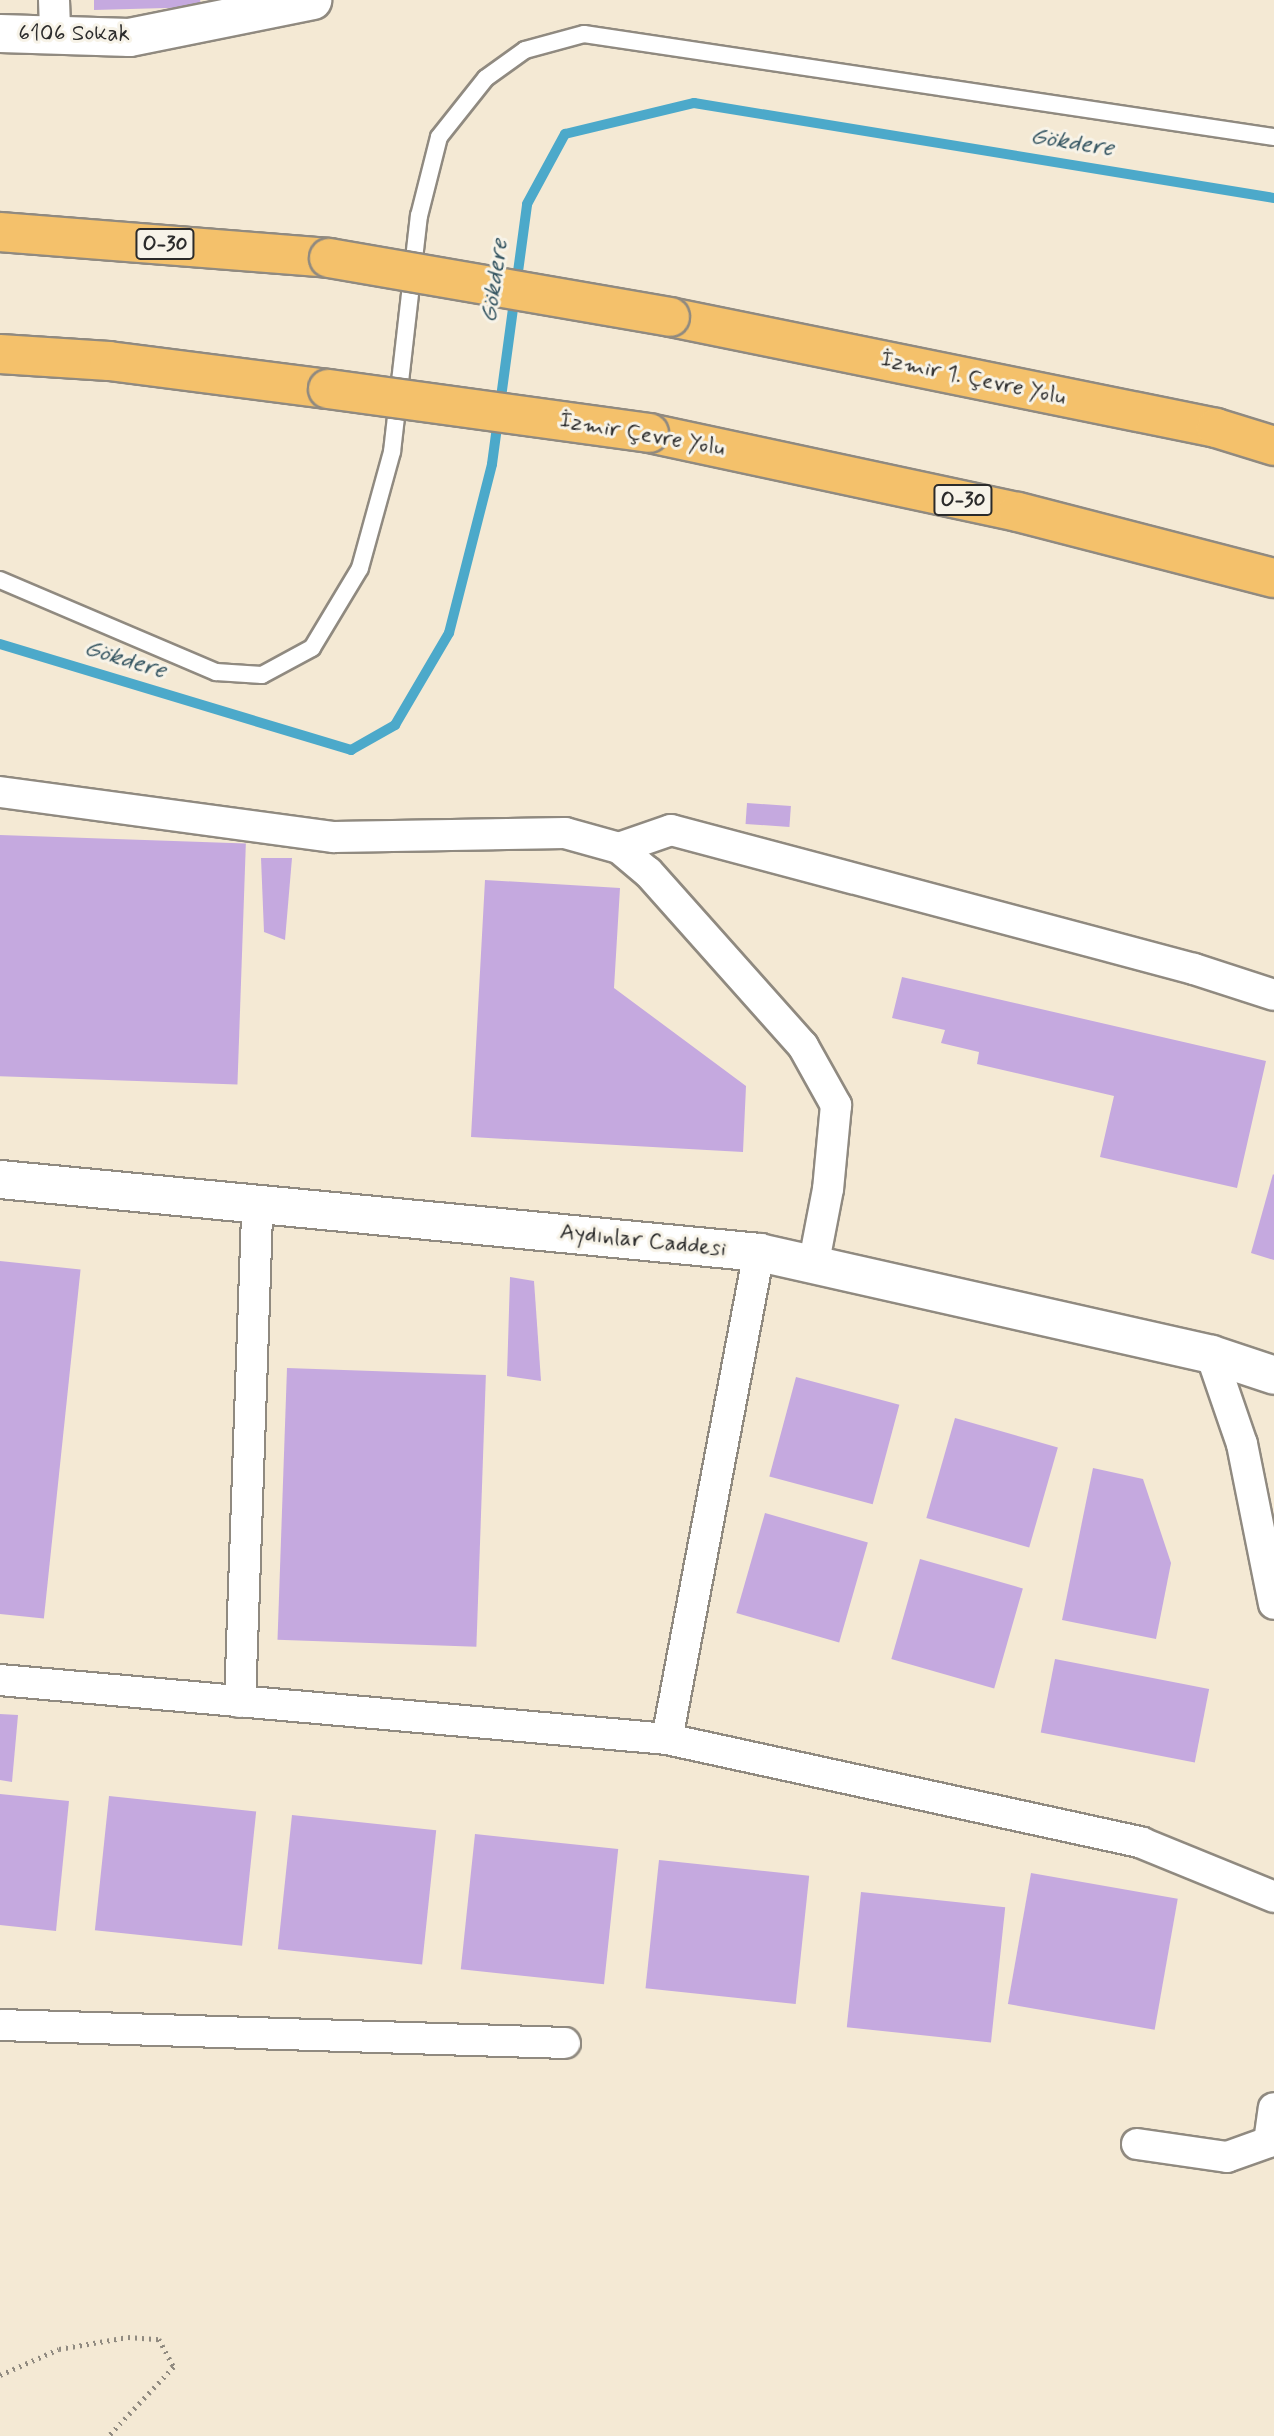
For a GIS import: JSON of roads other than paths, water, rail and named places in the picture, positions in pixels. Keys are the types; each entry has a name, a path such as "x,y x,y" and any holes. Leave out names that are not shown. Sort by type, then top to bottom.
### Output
{"highway":[{"name":"İzmir 1. Çevre Yolu","path":"0,232 329,258 670,317 1216,428 1274,446"},
{"name":"İzmir Çevre Yolu","path":"0,354 109,361 649,433 1018,512 1274,578"}],"street":[{"name":"6106 Sokak","path":"0,33 55,18 129,37 312,0"},
{"path":"0,793 334,837 565,833 619,848 648,872 803,1046 836,1105 828,1189 814,1262"},
{"path":"619,848 671,830 1194,969 1274,995"},
{"name":"Aydınlar Caddesi","path":"0,1179 760,1252 814,1262 1211,1354 1274,1375"},
{"path":"240,1702 257,1203"},
{"path":"667,1740 760,1252"},
{"path":"1211,1354 1242,1444 1274,1604"},
{"path":"0,1680 667,1740 1142,1843 1274,1897"},
{"path":"0,2025 565,2043"},
{"path":"1136,2144 1227,2157 1269,2142 1274,2108"}],"lane":[{"path":"0,580 216,672 262,675 312,648 360,568 392,452 419,216 439,137 486,78 524,50 584,34 1274,138"}],"waterway":[{"name":"Gökdere","path":"0,644 351,750 395,725 449,633 492,464 527,204 565,134 694,103 1274,198"}]}
